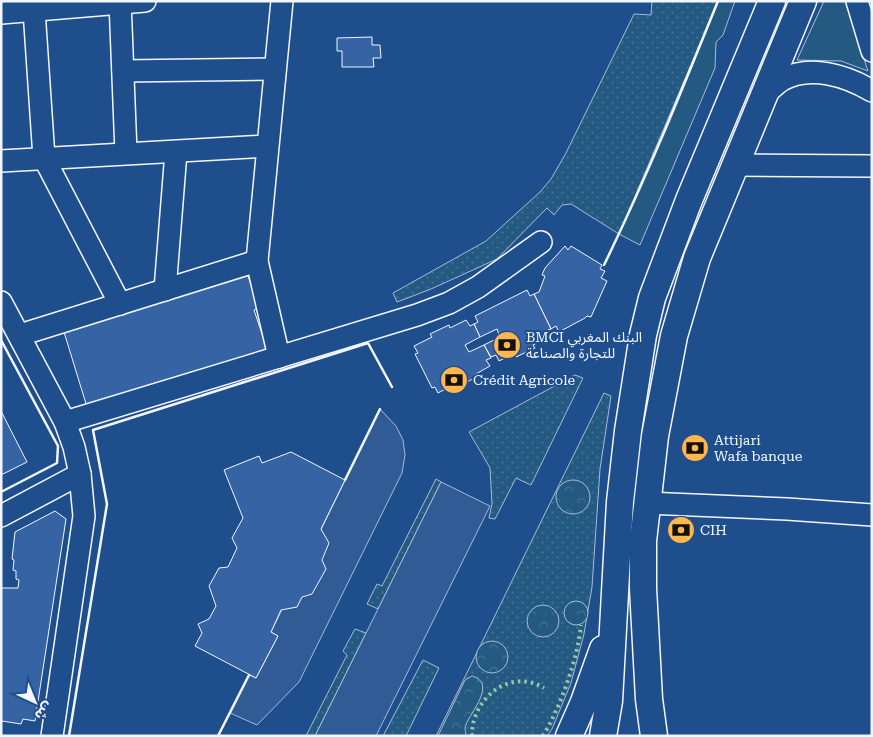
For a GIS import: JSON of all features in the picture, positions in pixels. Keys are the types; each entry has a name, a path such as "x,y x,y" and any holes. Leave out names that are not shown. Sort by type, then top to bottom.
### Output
{"main road":[{"path":"603,736 609,701 620,502 628,431 643,335 652,298 689,200 772,1"},
{"path":"654,736 649,699 643,588 643,541 655,436 674,336 697,258 803,1"},
{"path":"569,736 584,702 613,622"}],"street":[{"path":"1,13 145,1"},
{"path":"279,357 257,261 282,1"},
{"path":"858,1 872,51"},
{"path":"120,2 126,153"},
{"path":"34,10 44,158 120,304"},
{"path":"122,71 275,69"},
{"path":"764,95 783,80 798,75 818,73 838,75 872,91"},
{"path":"1,161 267,146"},
{"path":"165,290 176,152"},
{"path":"735,165 872,166"},
{"path":"65,422 393,323 449,302 478,287 541,242"},
{"path":"20,335 257,261"},
{"path":"1,302 65,422 74,447 80,474 84,516 52,736"},
{"path":"1,516 80,474"},
{"path":"646,503 872,515"}],"green space":[{"path":"652,1 718,1 673,111 619,234 571,204 562,205 554,215 547,208 497,259 397,302 393,293 486,241 540,192 551,179 566,153 634,14 651,15"},
{"path":"718,1 735,1 723,35 716,42 715,68 640,245 619,234"},
{"path":"824,1 845,1 868,71 841,61 797,60"},
{"path":"575,375 583,378 531,485 516,478 495,519 489,518 492,504 490,468 469,432"},
{"path":"604,393 611,396 600,469 592,587 584,634 571,683 552,729 547,736 436,736"},
{"path":"436,479 441,482 378,609 367,604 377,584 382,586"},
{"path":"573,480 585,485 590,497 585,509 573,514 561,509 556,497 561,485"},
{"path":"576,601 585,604 588,613 585,622 576,625 567,622 564,613 567,604"},
{"path":"543,605 554,610 559,621 554,632 543,637 532,632 527,621 532,610"},
{"path":"355,629 366,633 315,736 306,736 347,655 343,651"},
{"path":"492,641 498,642 503,646 507,651 507,663 503,668 498,672 492,673 486,672 481,668 477,663 476,657 477,651 481,646 486,642"},
{"path":"423,660 439,668 406,736 383,736"},
{"path":"472,676 480,680 483,686 479,700 467,722 465,728 466,736 438,736 465,680"}],"shaded area":[{"path":"380,409 396,426 403,440 405,455 402,473 299,682 257,725 230,713 249,675 256,678 278,636 271,632"},
{"path":"441,482 490,506 376,736 315,736"}],"building":[{"path":"372,37 372,45 380,45 381,58 373,58 374,67 342,67 342,51 337,51 337,38"},
{"path":"565,246 568,250 571,246 602,265 600,269 605,271 601,278 607,281 591,317 587,316 559,332 556,326 551,329 534,294 539,292 545,276 542,275 545,268"},
{"path":"247,273 259,308 254,310 267,349 87,407 64,332"},
{"path":"527,290 530,296 534,294 551,329 548,330 551,336 533,345 535,348 516,357 515,353 499,361 496,355 491,357 484,345 500,337 497,329 480,337 474,324 478,322 475,316"},
{"path":"466,320 470,326 474,324 480,337 465,345 469,352 484,345 491,358 486,360 490,366 474,375 475,378 456,387 455,384 438,393 435,387 432,388 415,354 418,353 414,346 432,337 430,334 449,325 450,328"},
{"path":"1,411 27,462 1,475"},
{"path":"291,452 345,480 321,529 329,543 322,560 326,569 312,594 302,597 297,607 281,610 271,632 278,636 256,678 195,646 202,633 198,624 209,619 216,606 209,586 219,568 228,567 237,548 232,538 243,518 224,470 259,456 262,463"},
{"path":"55,511 66,519 35,721 23,719 21,724 2,721 1,723 1,588 18,588 19,580 16,579 16,571 13,570 14,560 12,559 15,532"}],"hedge":[{"path":"543,736 556,711 567,682 576,652 581,625"},
{"path":"472,736 473,722 478,710 485,699 495,690 506,684 518,681 544,688"}],"wall":[{"path":"604,265 649,167 718,1"},
{"path":"1,340 58,446 57,463 1,492"},
{"path":"69,736 107,504 93,430 368,343 392,387"},
{"path":"345,480 380,409"},
{"path":"218,736 249,675"}],"place":[{"name":"BMCI البنك المغربي للتجارة والصناعة","path":"507,345"},
{"name":"Crédit Agricole","path":"454,380"},
{"name":"Attijari Wafa banque","path":"695,448"},
{"name":"CIH","path":"681,530"}]}
